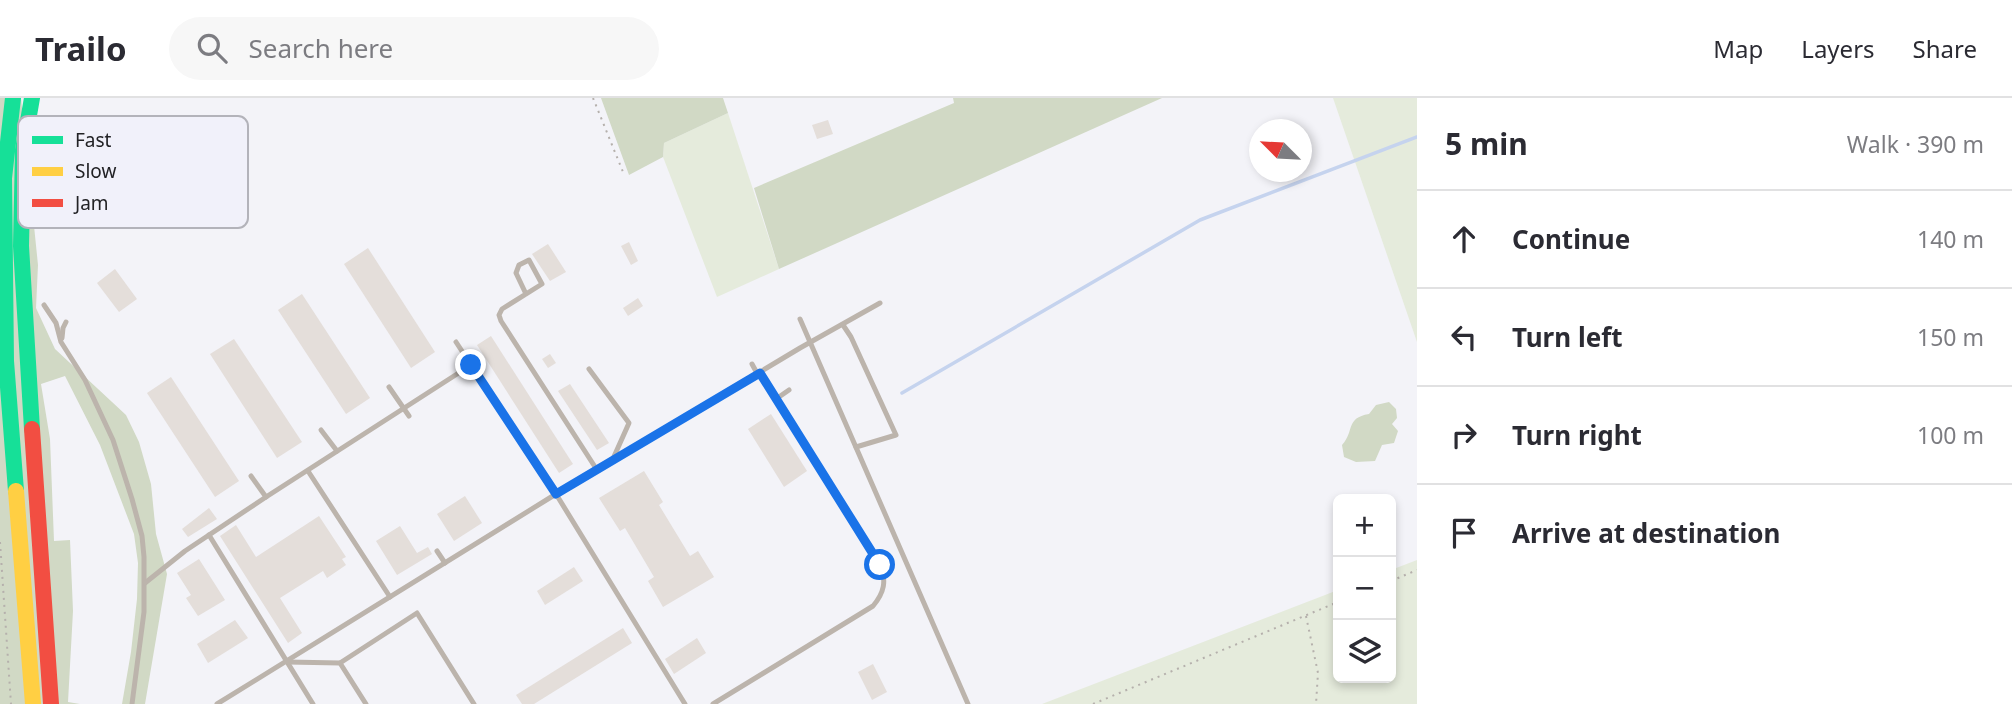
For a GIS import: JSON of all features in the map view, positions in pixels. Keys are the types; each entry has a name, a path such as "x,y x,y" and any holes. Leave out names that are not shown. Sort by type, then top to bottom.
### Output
{"main road":[{"path":"13,98 4,178 6,361 33,704"},
{"path":"29,116 32,98"},
{"path":"21,228 26,342 51,704"}],"lane":[{"path":"526,294 516,273 519,265 529,260 542,284 526,294 502,309 499,315 597,470"},
{"path":"217,704 556,494 880,303"},
{"path":"44,305 56,323 61,342 85,380 113,440 142,536 144,612 132,704"},
{"path":"800,318 968,704"},
{"path":"61,342 66,322"},
{"path":"843,324 897,435 856,447"},
{"path":"456,342 556,494 685,704"},
{"path":"713,704 873,606 885,583 880,565 752,364"},
{"path":"145,583 185,551 265,497 471,365"},
{"path":"589,369 629,423 612,461"},
{"path":"389,387 409,416"},
{"path":"776,399 789,390"},
{"path":"321,430 337,451"},
{"path":"526,469 535,464"},
{"path":"308,471 390,597"},
{"path":"251,476 265,497"},
{"path":"209,535 313,704"},
{"path":"437,551 445,563"},
{"path":"287,662 340,663 417,613 474,704"},
{"path":"340,663 366,704"}],"path":[{"path":"593,98 622,172"},
{"path":"0,542 11,704"},
{"path":"1396,579 1417,570"},
{"path":"1093,704 1333,604"},
{"path":"1306,615 1318,673 1316,704"}],"green space":[{"path":"0,98 21,98 23,116 18,116 18,228 34,228 38,265 36,308 55,349 126,415 139,442 151,484 156,534 167,574 145,704 122,704 137,599 138,563 134,534 100,445 65,376 41,384 50,439 54,541 70,540 73,611 68,702 80,704 0,704"},
{"path":"601,98 723,98 728,113 664,143 663,157 629,175"},
{"path":"953,98 1162,98 779,269 754,188 954,103"},
{"path":"1333,98 1417,98 1417,342"},
{"path":"728,113 779,269 717,297 663,157 664,143"},
{"path":"1389,402 1396,409 1397,418 1392,424 1398,431 1394,443 1382,445 1375,461 1356,462 1344,457 1342,445 1353,422 1369,414 1376,405"},
{"path":"1417,560 1417,704 1042,704 1333,592 1333,683 1396,683 1396,568"}],"building":[{"path":"828,120 833,134 817,139 812,125"},
{"path":"629,242 638,261 631,265 621,246"},
{"path":"548,244 566,272 550,281 532,254"},
{"path":"368,248 435,352 411,368 344,264"},
{"path":"115,269 137,299 119,312 97,283"},
{"path":"302,294 370,398 346,414 278,310"},
{"path":"638,298 643,306 628,316 623,308"},
{"path":"491,336 573,464 559,473 477,345"},
{"path":"234,339 302,442 277,458 210,354"},
{"path":"550,354 556,363 548,368 542,359"},
{"path":"171,377 239,481 215,497 147,393"},
{"path":"570,384 609,443 597,450 558,391"},
{"path":"771,414 807,471 784,487 748,429"},
{"path":"644,471 663,502 659,505 690,556 698,551 714,577 663,607 648,581 654,577 625,528 620,531 599,498"},
{"path":"465,496 482,523 454,541 437,514"},
{"path":"209,508 217,519 188,537 182,529"},
{"path":"319,516 346,557 342,559 346,565 327,578 323,571 280,598 302,633 288,643 220,536 236,525 256,557"},
{"path":"400,526 417,553 428,547 432,554 397,575 376,541"},
{"path":"199,559 225,600 198,616 186,598 191,595 177,573"},
{"path":"574,567 583,581 545,605 537,591"},
{"path":"235,620 248,638 208,663 197,644"},
{"path":"623,628 632,643 534,704 522,704 516,695"},
{"path":"697,638 706,653 674,674 665,659"},
{"path":"873,664 887,692 872,700 858,672"}],"waterway":[{"path":"902,393 1200,220 1417,137"}],"traffic: fast":[{"path":"13,98 4,178 6,361 16,491"},
{"path":"29,116 32,98"},
{"path":"21,228 32,429"}],"traffic: slow":[{"path":"16,491 33,704"}],"traffic: jam":[{"path":"32,429 51,704"}],"route":[{"path":"471,365 556,494 760,373 880,565"}]}
